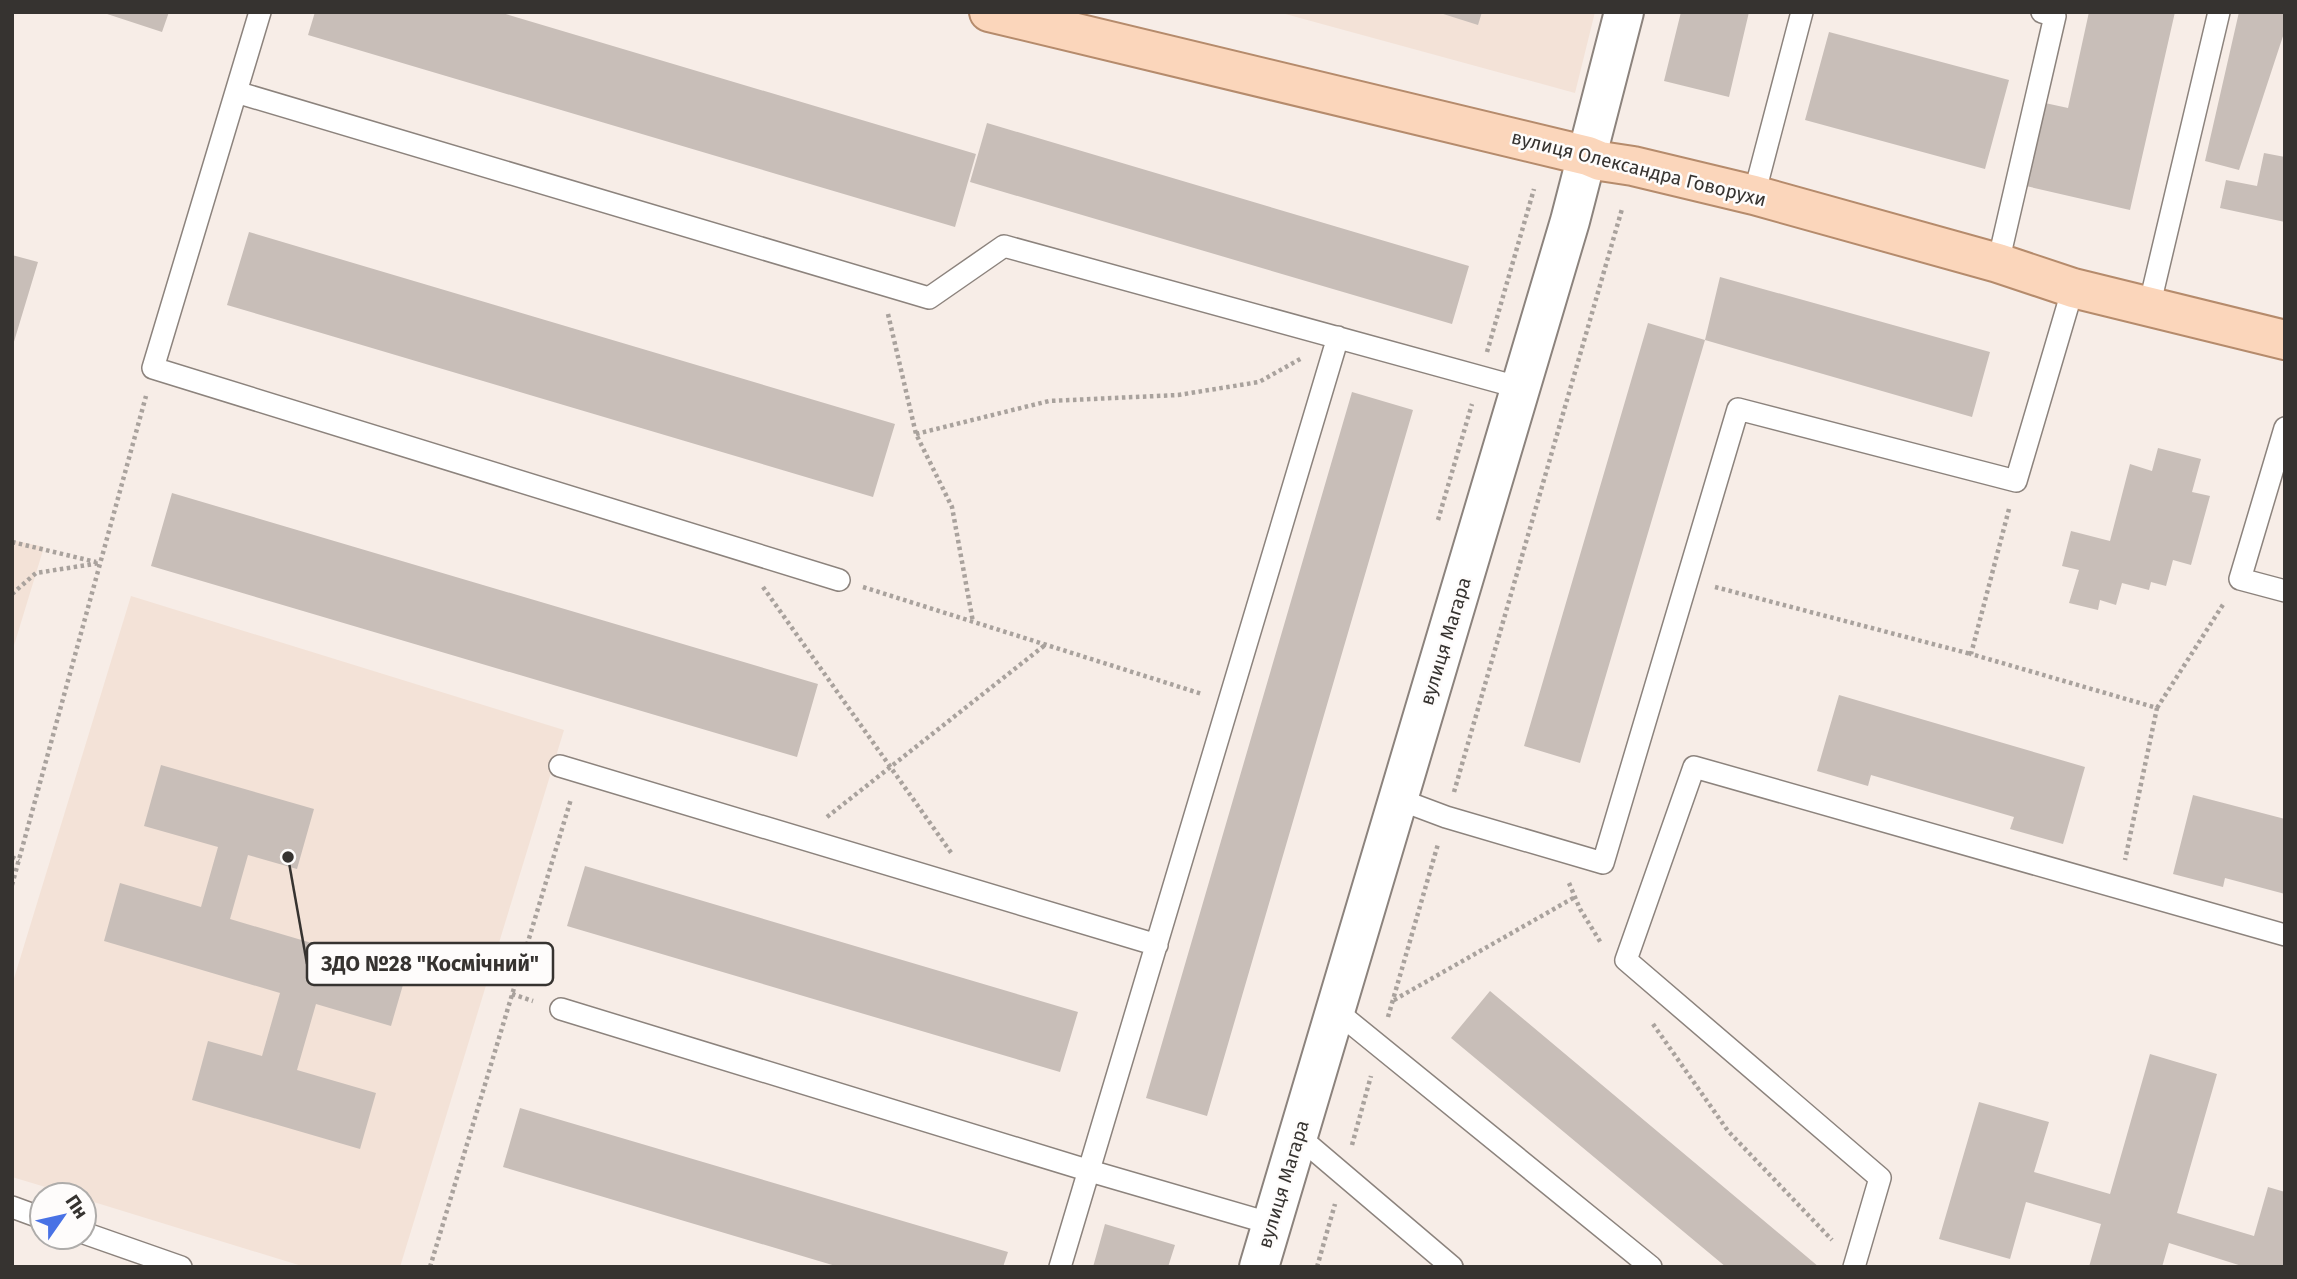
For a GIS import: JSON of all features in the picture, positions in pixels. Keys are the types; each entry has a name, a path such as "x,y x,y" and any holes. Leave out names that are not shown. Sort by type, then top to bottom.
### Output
{"main road":[{"name":"вулиця Олександра Говорухи","path":"989,12 1600,161 1633,166 1754,195 1998,263 2073,288 2285,340"}],"street":[{"name":"вулиця Магара","path":"1259,1267 1521,388 1588,156 1624,12"}],"lane":[{"path":"260,12 153,368 839,580"},
{"path":"1754,195 1802,12"},
{"path":"1998,263 2055,16 2042,12"},
{"path":"2149,307 2219,12"},
{"path":"236,92 929,298 1004,246 1521,388"},
{"path":"1398,799 1446,817 1603,863 1738,409 2016,481 2073,288"},
{"path":"1060,1267 1338,337"},
{"path":"2285,428 2239,579 2285,592"},
{"path":"1854,1265 1880,1178 1626,960 1694,767 2285,935"},
{"path":"570,769 1157,945"},
{"path":"561,1009 1272,1224"},
{"path":"1335,1010 1651,1267"},
{"path":"1298,1136 1452,1267"},
{"path":"98,1238 181,1267"}],"path":[{"path":"1317,1267 1622,209"},
{"path":"881,284 916,434 953,507 973,622"},
{"path":"916,434 1049,401 1178,396 1259,382 1338,337"},
{"path":"12,885 153,368"},
{"path":"1972,654 2016,481"},
{"path":"12,542 100,563"},
{"path":"736,548 979,891"},
{"path":"12,594 36,573 100,563"},
{"path":"2119,888 2157,708 2239,579"},
{"path":"839,580 1229,703"},
{"path":"1688,580 1972,654 2157,708"},
{"path":"800,838 1046,645"},
{"path":"430,1267 570,769"},
{"path":"1553,848 1574,897 1606,952"},
{"path":"12,857 19,861"},
{"path":"1393,1001 1574,897"},
{"path":"1650,1020 1728,1131 1854,1265"}],"shaded area":[{"path":"1278,12 1595,12 1575,93"},
{"path":"12,540 44,547 12,652"},
{"path":"131,596 564,730 400,1267 305,1267 98,1203 98,1181 28,1182 12,1177 12,985"}],"building":[{"path":"101,12 169,12 162,32"},
{"path":"315,12 499,12 976,154 955,227 308,35"},
{"path":"1437,12 1482,12 1478,25"},
{"path":"1681,12 1749,12 1729,97 1664,81"},
{"path":"2089,12 2175,12 2130,210 2026,186 2045,103 2068,108"},
{"path":"2239,12 2285,12 2285,30 2239,170 2205,161"},
{"path":"1829,32 2009,80 1985,169 1805,120"},
{"path":"987,123 1469,266 1452,324 970,182"},
{"path":"2264,153 2285,157 2285,222 2220,208 2226,180 2257,186"},
{"path":"249,232 895,424 873,497 227,305"},
{"path":"12,255 38,262 13,345 12,345"},
{"path":"1720,277 1990,352 1972,417 1705,340"},
{"path":"1648,323 1705,340 1580,763 1524,746"},
{"path":"1352,392 1413,410 1207,1116 1146,1098"},
{"path":"2158,448 2201,459 2192,492 2210,496 2191,565 2173,560 2166,586 2151,582 2149,590 2122,583 2116,605 2100,600 2098,610 2069,603 2079,570 2062,566 2071,531 2110,541 2130,464 2152,471"},
{"path":"172,493 818,684 797,757 151,566"},
{"path":"1839,695 2085,767 2063,844 2010,829 2014,817 1871,775 1868,786 1817,771"},
{"path":"161,765 314,809 297,869 248,855 230,919 407,971 391,1026 316,1004 297,1070 376,1093 360,1149 192,1100 208,1041 262,1056 280,993 104,941 120,883 201,907 218,847 144,826"},
{"path":"2193,795 2285,819 2285,894 2225,878 2223,887 2173,874"},
{"path":"585,866 1078,1012 1060,1072 567,926"},
{"path":"1490,991 1819,1267 1726,1267 1451,1038"},
{"path":"2150,1054 2217,1074 2177,1213 2254,1236 2268,1187 2285,1192 2285,1267 2245,1267 2169,1243 2162,1267 2089,1267 2101,1224 2026,1202 2010,1259 1939,1239 1979,1102 2049,1122 2034,1172 2110,1194"},
{"path":"520,1108 1008,1252 1003,1267 839,1267 503,1167"},
{"path":"1105,1224 1175,1245 1168,1267 1093,1267"}],"place":[{"name":"ЗДО №28 \"Космічний\"","path":"288,857"}]}
